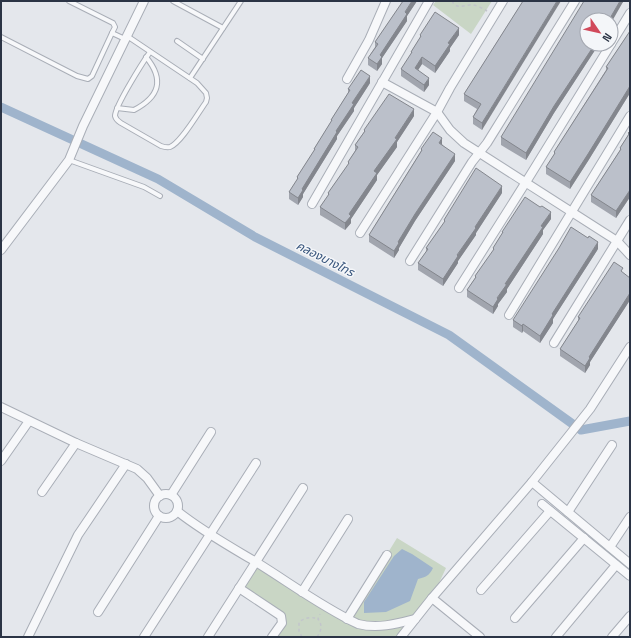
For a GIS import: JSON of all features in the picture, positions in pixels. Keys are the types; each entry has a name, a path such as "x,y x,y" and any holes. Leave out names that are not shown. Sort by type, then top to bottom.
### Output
{"street":[{"path":"1,250 70,159 83,126 144,1"},
{"path":"347,79 369,40 386,1"},
{"path":"312,204 429,1"},
{"path":"360,233 437,112 503,1"},
{"path":"410,261 575,1"},
{"path":"619,31 630,13"},
{"path":"459,288 606,52"},
{"path":"382,82 437,112 450,130 464,143 617,241 630,255"},
{"path":"509,315 630,116"},
{"path":"554,343 630,220"},
{"path":"400,637 570,435 590,409 630,347"},
{"path":"1,407 76,443 137,469 147,478 160,496"},
{"path":"1,461 30,421"},
{"path":"171,495 211,432"},
{"path":"42,492 76,443"},
{"path":"568,512 612,445"},
{"path":"144,637 256,463"},
{"path":"28,637 78,535 126,464"},
{"path":"532,482 630,564"},
{"path":"208,637 303,488"},
{"path":"165,494 171,495 177,502 177,512 172,516 165,518 159,516 155,511 154,506 156,500 165,494"},
{"path":"542,504 630,576"},
{"path":"481,590 550,511"},
{"path":"177,512 209,534 302,592 358,624 367,626 389,626 415,619"},
{"path":"98,612 159,516"},
{"path":"610,547 630,517"},
{"path":"302,592 348,519"},
{"path":"515,618 584,538"},
{"path":"347,619 387,555"},
{"path":"556,637 616,565"},
{"path":"239,588 281,616 282,623 272,637"},
{"path":"432,598 475,635"},
{"path":"612,637 630,616"}],"lane":[{"path":"1,37 77,76 88,79 92,76 115,27 113,23 69,1"},
{"path":"173,1 223,28"},
{"path":"190,78 241,1"},
{"path":"112,33 126,37 150,52 190,78 206,93 207,98 178,142 167,148 116,120 115,116 117,108 150,52"},
{"path":"177,41 203,59"},
{"path":"117,108 134,110 151,99 158,84 157,74 146,57"},
{"path":"70,159 144,187 160,196"}],"path":[{"path":"452,1 454,5 461,7 470,5 482,8 494,16"},
{"path":"318,619 325,606"},
{"path":"302,637 299,631 299,622 304,618 312,617 318,619 321,624 321,632 316,637"}],"green space":[{"path":"436,1 492,1 471,34 433,5"},
{"path":"397,538 446,568 432,598 401,637 271,637 283,618 236,592 256,562 347,619"}],"water":[{"path":"402,549 433,568 432,571 427,576 418,579 410,601 386,612 364,613 364,602 394,556"}],"building":[{"path":"403,1 412,1 405,12 407,14 380,55 382,57 377,64 368,58 378,44 375,42"},
{"path":"523,1 557,1 482,123 473,117 481,104 464,94"},
{"path":"584,1 620,1 614,12 579,12 579,52 590,52 554,106 526,153 501,137"},
{"path":"435,12 459,28 448,43 450,44 435,66 422,57 415,68 429,78 424,85 401,69"},
{"path":"630,31 630,86 570,182 546,167 608,68 606,67 616,52 619,52 619,48"},
{"path":"361,70 370,76 352,103 354,104 336,131 337,132 298,198 289,192 350,90 348,89"},
{"path":"389,94 414,109 395,138 397,139 374,171 377,173 349,214 351,216 345,223 320,207 349,163 348,162 358,147 355,145 365,131 364,130"},
{"path":"630,131 630,190 616,211 591,195 621,149 620,148"},
{"path":"433,132 442,138 439,143 455,154 415,214 394,251 369,235 422,150 421,149"},
{"path":"476,168 502,186 443,279 418,263 428,249 426,248 445,221 444,220"},
{"path":"525,197 551,212 541,226 543,227 505,284 507,284 497,298 498,299 493,307 467,290 494,249 493,248 502,232"},
{"path":"571,227 588,238 589,236 598,242 552,314 553,315 540,336 523,324 522,326 513,320"},
{"path":"614,262 623,268 621,271 630,278 630,293 589,357 590,358 585,366 560,349 580,318 578,317"}],"waterway":[{"name":"คลองบางไทร","path":"1,107 158,179 255,237 449,335 581,430 630,421"}]}
